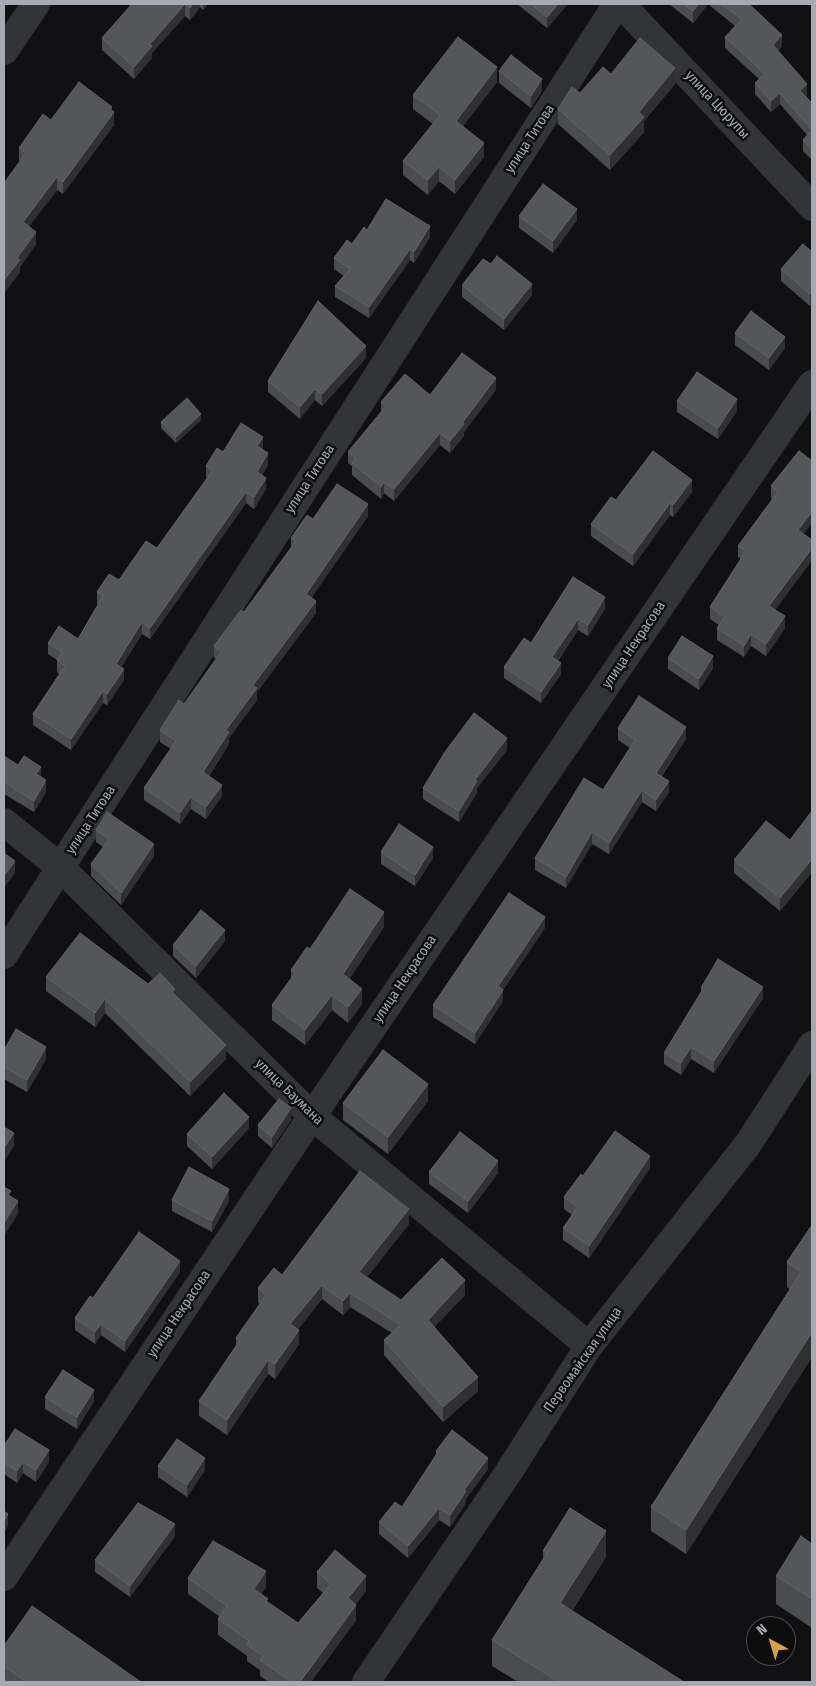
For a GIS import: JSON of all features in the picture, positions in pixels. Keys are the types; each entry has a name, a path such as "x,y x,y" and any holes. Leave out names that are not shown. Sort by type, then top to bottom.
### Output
{"street":[{"path":"4,51 36,4"},
{"name":"улица Цюрупы","path":"619,4 812,207"},
{"name":"улица Титова","path":"4,955 619,4"},
{"name":"улица Некрасова","path":"4,1577 312,1116 812,384"},
{"name":"улица Баумана","path":"4,822 60,868 312,1116 589,1346"},
{"name":"Первомайская улица","path":"366,1682 508,1472 589,1346 748,1144 812,1045"}],"building":[{"path":"132,4 185,4 150,44 152,46 134,67 102,38"},
{"path":"185,4 193,4 190,8"},
{"path":"531,4 558,4 547,17"},
{"path":"683,4 699,4 693,11"},
{"path":"721,4 749,4 782,35 773,45 807,84 800,91 812,103 812,130 780,93 771,101 755,83 765,74 725,37 742,19"},
{"path":"458,37 497,67 456,121 484,143 455,180 439,167 428,180 403,161 440,115 413,95"},
{"path":"640,38 675,68 639,112 644,117 610,155 558,109 572,87 580,93 603,67 611,74"},
{"path":"511,55 542,79 531,96 499,71"},
{"path":"79,82 112,107 110,109 114,112 63,182 57,177 23,222 36,232 17,258 20,260 4,280 4,183 26,153 19,148 43,114 51,120"},
{"path":"812,130 812,149 803,140"},
{"path":"543,184 577,209 553,241 519,216"},
{"path":"386,199 430,226 414,252 410,249 369,307 335,286 350,269 334,258 347,240 352,244 364,227 367,230"},
{"path":"803,244 812,252 812,292 810,294 781,269"},
{"path":"497,256 532,284 504,319 462,285 483,259 491,264"},
{"path":"318,301 366,346 322,394 315,389 300,407 268,381"},
{"path":"751,311 785,337 769,358 735,333"},
{"path":"462,353 496,378 450,441 440,433 394,489 384,482 381,487 352,463 355,458 348,452 386,406 381,402 405,374 430,395"},
{"path":"697,372 737,399 718,428 677,401"},
{"path":"187,398 201,414 176,437 161,422"},
{"path":"241,423 263,437 257,446 268,453 257,472 266,478 254,497 246,492 150,628 142,622 116,664 124,669 107,694 103,691 71,739 33,714 65,666 57,660 62,652 48,643 59,626 78,639 103,596 97,592 109,574 119,580 146,541 157,548 213,470 206,466 217,448 223,452"},
{"path":"653,451 692,480 673,505 670,503 633,554 591,524 611,497 616,500"},
{"path":"799,451 811,460 812,458 812,512 798,530 812,540 812,548 769,606 785,616 766,644 751,634 744,646 717,628 725,617 710,607 746,551 738,546 778,492 771,486"},
{"path":"337,484 368,504 306,594 316,601 253,685 257,688 226,730 229,732 203,772 222,785 206,807 191,797 180,813 144,788 176,741 160,730 179,700 184,704 221,652 214,646 241,610 244,612 296,541 291,538 307,515 313,519"},
{"path":"573,577 605,597 588,625 578,619 552,657 561,663 541,692 504,667 524,638 531,643"},
{"path":"682,636 713,656 699,679 668,658"},
{"path":"639,696 686,727 656,773 669,781 656,800 642,790 609,843 592,832 566,877 535,858 584,778 603,790 635,740 618,728"},
{"path":"474,713 507,738 475,780 477,781 459,811 423,788 445,752"},
{"path":"4,756 18,765 24,756 41,767 36,774 46,780 34,801 4,782"},
{"path":"812,811 812,859 780,898 734,860 766,821 790,840"},
{"path":"107,812 154,844 121,893 91,864 109,839 96,830"},
{"path":"399,824 433,847 415,875 381,852"},
{"path":"4,853 15,861 4,876"},
{"path":"350,889 384,912 343,974 362,989 348,1007 332,995 305,1030 272,1005 295,973 291,970 307,947 310,949"},
{"path":"509,893 545,917 498,986 503,990 475,1033 433,1005"},
{"path":"201,910 225,930 196,966 173,945"},
{"path":"80,933 148,984 160,973 175,989 172,992 226,1045 190,1082 105,999 95,1013 46,977"},
{"path":"718,959 763,987 714,1061 691,1047 681,1063 664,1053 703,989 701,988"},
{"path":"16,1029 46,1047 27,1080 4,1067 4,1050"},
{"path":"383,1050 428,1084 388,1137 343,1103"},
{"path":"224,1093 249,1117 212,1157 187,1134"},
{"path":"279,1099 291,1108 272,1137 258,1125"},
{"path":"4,1127 14,1133 4,1148"},
{"path":"615,1131 650,1156 589,1246 563,1228 578,1207 564,1197 581,1174 583,1176"},
{"path":"460,1132 498,1161 468,1201 429,1172"},
{"path":"189,1167 229,1189 212,1221 172,1200"},
{"path":"360,1171 409,1209 359,1272 401,1300 442,1258 465,1280 428,1320 478,1377 443,1407 384,1340 401,1325 350,1293 343,1301 322,1285 290,1324 299,1330 275,1364 268,1360 227,1420 199,1401 240,1340 236,1338 266,1295 258,1288 274,1268 282,1275"},
{"path":"4,1187 11,1191 8,1195 18,1201 4,1223"},
{"path":"812,1225 812,1332 686,1530 651,1507 801,1272 787,1262"},
{"path":"139,1232 180,1261 125,1341 101,1324 95,1332 75,1318 90,1296 93,1298"},
{"path":"63,1370 94,1390 77,1417 45,1397"},
{"path":"15,1429 49,1450 36,1470 23,1462 17,1471 4,1462 4,1446"},
{"path":"452,1430 488,1458 464,1490 466,1491 450,1515 439,1508 408,1546 379,1522 395,1502 402,1507 438,1452 436,1451"},
{"path":"177,1439 205,1458 187,1485 158,1466"},
{"path":"138,1503 175,1524 130,1586 95,1560"},
{"path":"570,1508 606,1531 560,1603 684,1682 559,1682 492,1640 547,1553 543,1551"},
{"path":"4,1511 8,1514 4,1521"},
{"path":"801,1536 812,1544 812,1599 776,1576"},
{"path":"213,1541 266,1571 254,1589 268,1599 266,1601 298,1623 331,1584 317,1572 335,1550 366,1576 348,1598 356,1605 300,1682 292,1682 260,1660 263,1656 247,1645 249,1641 218,1619 227,1606 188,1578"},
{"path":"32,1606 141,1682 26,1682 4,1666 4,1646"}]}
